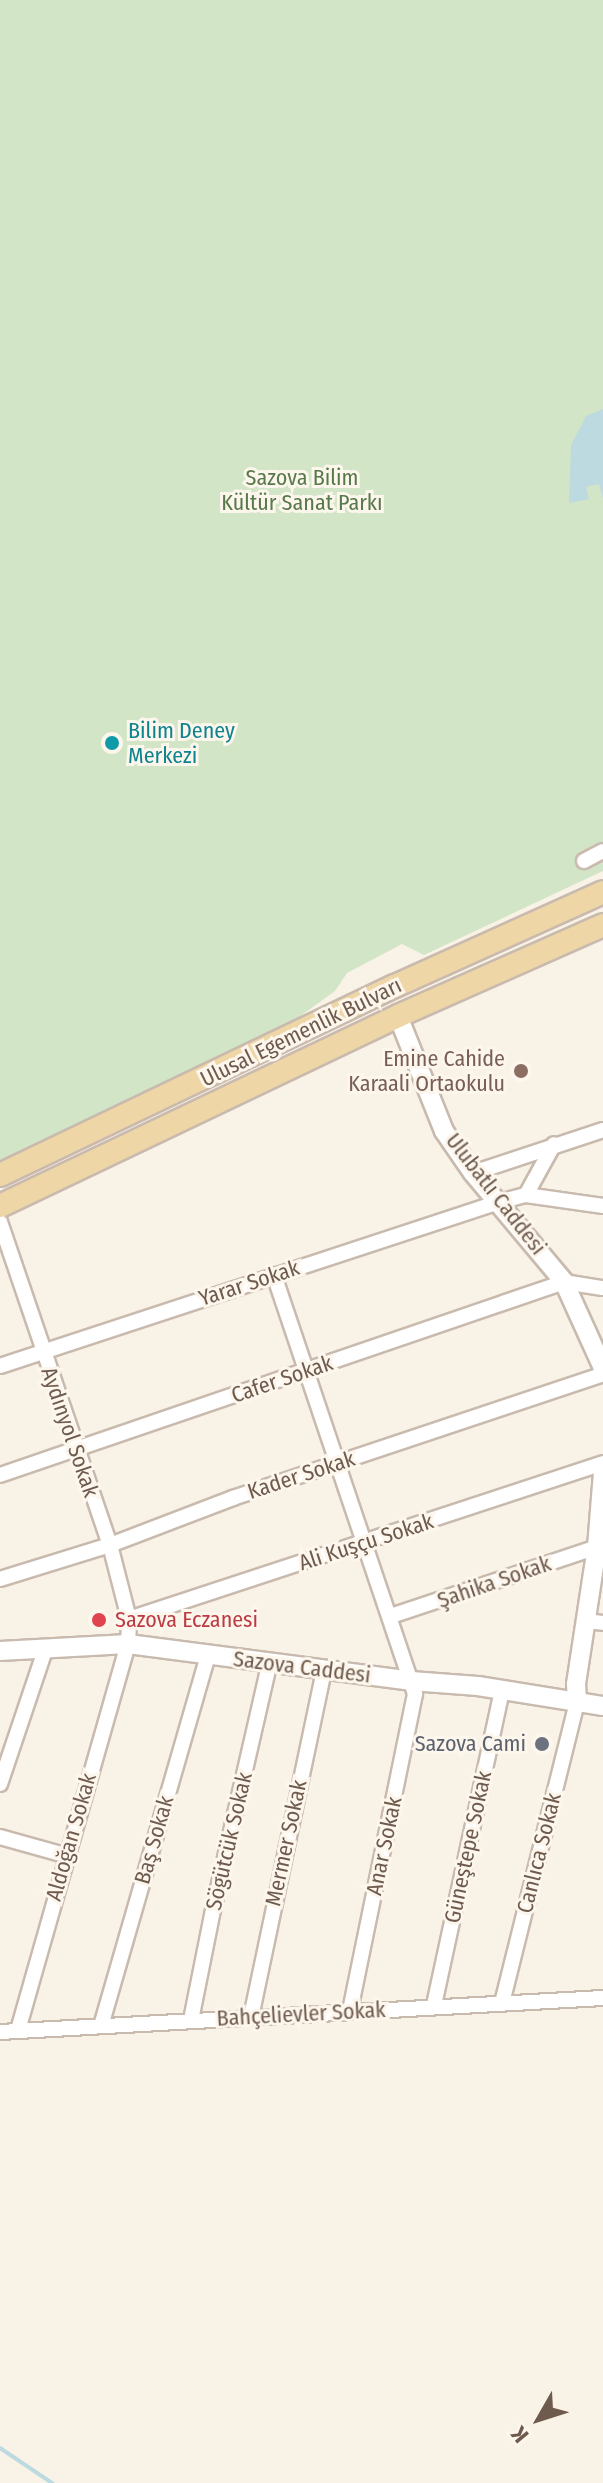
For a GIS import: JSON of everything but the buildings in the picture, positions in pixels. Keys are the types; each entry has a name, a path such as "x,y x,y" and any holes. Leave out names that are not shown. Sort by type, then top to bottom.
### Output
{"main road":[{"name":"Ulusal Egemenlik Bulvarı","path":"0,1175 395,986 603,892"},
{"name":"Ulusal Egemenlik Bulvarı","path":"0,1206 398,1016 603,925"}],"street":[{"path":"584,861 603,851"},
{"name":"Ulubatlı Caddesi","path":"398,1016 444,1131 473,1173 564,1282 603,1368"},
{"path":"473,1173 603,1130"},
{"path":"554,1144 526,1195 603,1206"},
{"name":"Yarar Sokak","path":"0,1366 526,1195"},
{"name":"Aydınyol Sokak","path":"0,1222 110,1545 129,1619 128,1644"},
{"name":"Anar Sokak","path":"274,1275 367,1542 415,1694 350,2011"},
{"path":"564,1282 603,1288"},
{"name":"Cafer Sokak","path":"0,1475 564,1282"},
{"name":"Kader Sokak","path":"0,1579 110,1545 233,1498 603,1374"},
{"name":"Ali Kuşçu Sokak","path":"129,1619 603,1463"},
{"path":"577,1702 576,1684 594,1622 603,1472"},
{"name":"Şahika Sokak","path":"391,1616 600,1546"},
{"name":"Sazova Caddesi","path":"0,1651 128,1644 502,1690 603,1706"},
{"name":"Aldoğan Sokak","path":"18,2030 65,1855 128,1644"},
{"path":"0,1784 45,1650"},
{"name":"Baş Sokak","path":"101,2026 208,1655"},
{"name":"Sögütcük Sokak","path":"191,2020 270,1662"},
{"name":"Mermer Sokak","path":"251,2017 324,1670"},
{"name":"Güneştepe Sokak","path":"434,2005 502,1690"},
{"name":"Canlıca Sokak","path":"502,2003 577,1702"},
{"path":"0,1837 65,1855"},
{"name":"Bahçelievler Sokak","path":"0,2032 434,2005 603,1998"}],"green space":[{"name":"Sazova Bilim Kültür Sanat Parkı","path":"0,0 603,0 603,871 424,955 402,944 347,973 335,991 292,1022 0,1160"}],"water":[{"path":"603,409 603,498 599,484 586,487 589,499 569,503 571,445 586,416"}],"waterway":[{"path":"0,2448 52,2483"}],"place":[{"name":"Bilim Deney Merkezi","path":"112,743"},
{"name":"Emine Cahide Karaali Ortaokulu","path":"521,1071"},
{"name":"Sazova Eczanesi","path":"99,1620"},
{"name":"Sazova Cami","path":"542,1744"}]}
